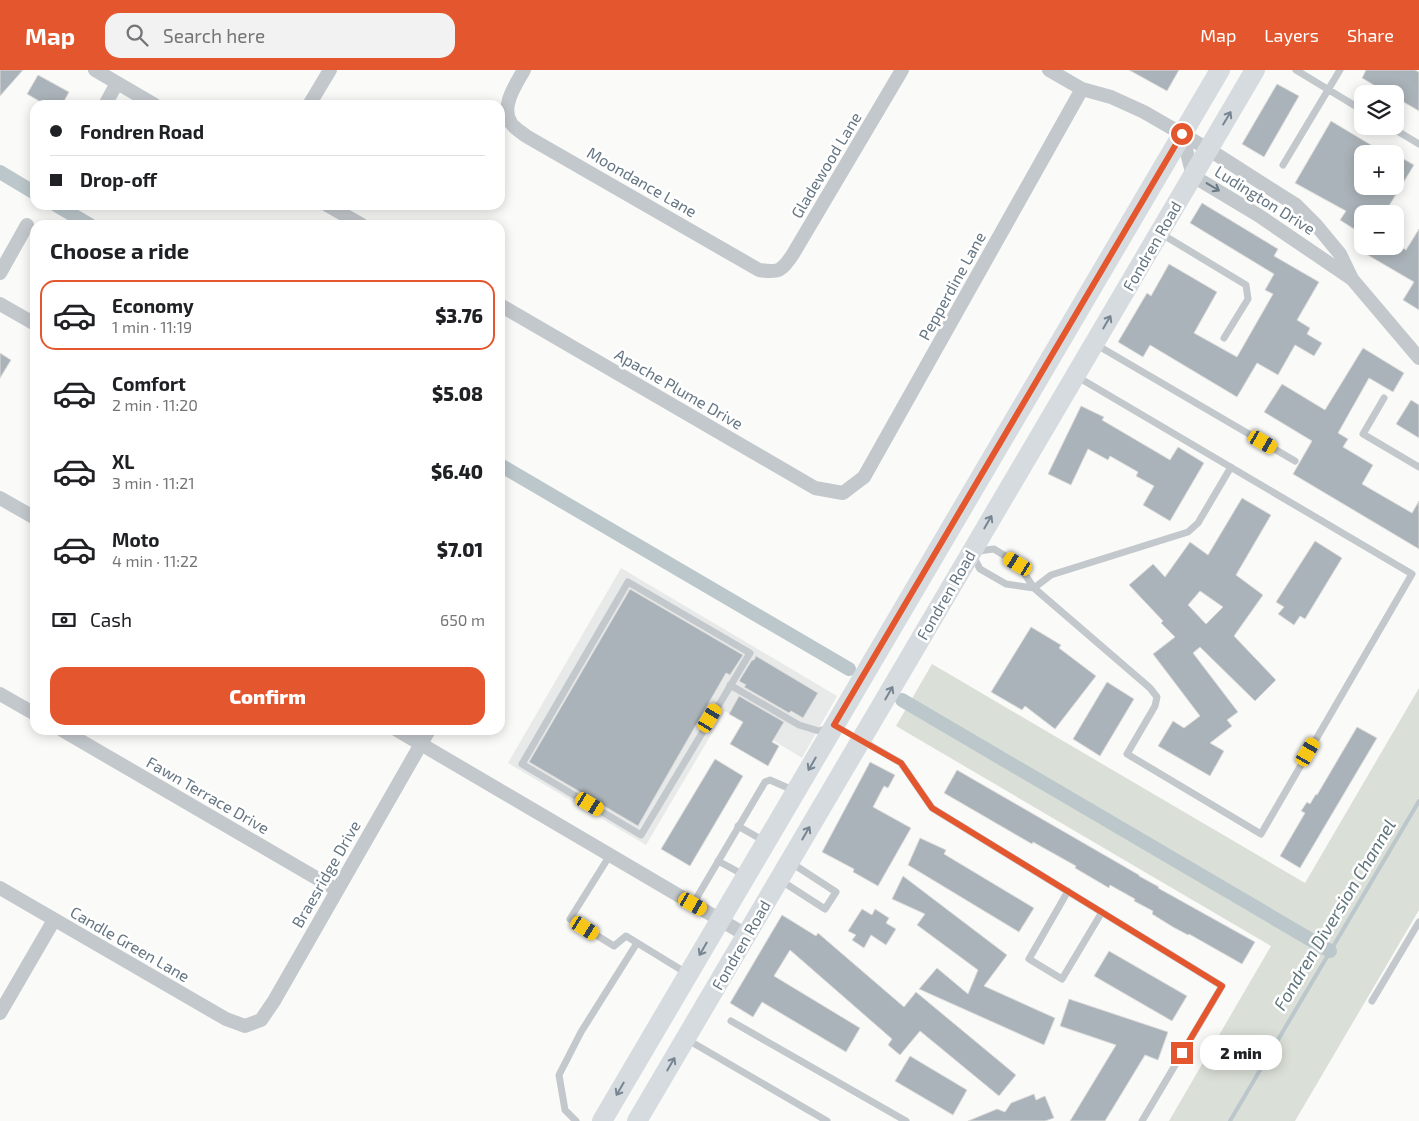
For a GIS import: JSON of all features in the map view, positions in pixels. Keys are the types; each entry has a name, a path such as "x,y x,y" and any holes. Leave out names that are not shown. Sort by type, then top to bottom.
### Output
{"main road":[{"name":"Fondren Road","path":"602,1121 1220,70"},
{"name":"Fondren Road","path":"637,1121 1255,70"},
{"path":"1058,346 1085,360"},
{"path":"946,536 971,552"},
{"path":"834,725 861,740"}],"street":[{"path":"95,70 146,100"},
{"path":"313,100 330,70"},
{"name":"Moondance Lane","path":"524,70 515,84 507,107 510,122 526,136 759,270 774,272"},
{"name":"Gladewood Lane","path":"774,272 784,268 793,254 902,70"},
{"name":"Ludington Drive","path":"1049,70 1082,89 1111,97 1144,112 1208,149 1296,205 1316,225 1340,254 1352,279 1419,358"},
{"path":"108,100 117,83"},
{"name":"Pepperdine Lane","path":"843,493 864,477 1082,89"},
{"name":"Ludington Drive","path":"1182,134 1193,176 1266,220 1352,279"},
{"path":"336,210 353,220"},
{"path":"0,274 27,225"},
{"path":"0,304 30,321"},
{"name":"Apache Plume Drive","path":"505,308 815,488 843,493"},
{"path":"0,498 30,515"},
{"path":"0,694 30,711"},
{"name":"Fawn Terrace Drive","path":"71,735 337,890"},
{"path":"406,735 746,935"},
{"name":"Braesridge Drive","path":"245,1026 261,1020 274,1001 426,735"},
{"name":"Candle Green Lane","path":"0,888 226,1019 245,1026"},
{"path":"0,1013 54,920"}],"lane":[{"path":"1296,70 1354,105"},
{"path":"1283,166 1340,70"},
{"path":"1404,135 1419,144"},
{"path":"1160,232 1246,285 1248,299 1224,338"},
{"path":"1085,360 1295,461"},
{"path":"1085,360 1231,467 1412,574 1261,834 1127,754 1155,706 1157,697 1150,688 1034,588 1018,564 994,549 971,552 980,569 1006,584 1034,588 1051,575 1188,532 1198,523 1231,467"},
{"path":"1384,398 1363,434 1419,467"},
{"path":"628,582 750,653 730,685 641,835 522,764 628,582"},
{"path":"730,685 799,726 819,731 834,725"},
{"path":"861,740 901,763 932,808 1222,986 1142,1121"},
{"path":"693,904 765,782 770,780 796,791"},
{"path":"738,826 766,842"},
{"path":"610,855 570,919 614,946 626,936 688,974"},
{"path":"718,861 746,876"},
{"path":"779,880 825,909 836,892 790,862"},
{"path":"1068,890 1029,959 1062,979 1102,912"},
{"path":"1372,1001 1419,922"},
{"path":"1411,935 1419,939"},
{"path":"576,1121 565,1110 559,1075 580,1032 636,942"},
{"path":"731,1021 906,1121"},
{"path":"685,1039 827,1121"}],"shaded area":[{"path":"621,568 837,696 802,758 725,711 646,845 508,763"},
{"path":"932,664 1305,883 1419,688 1419,910 1295,1121 1169,1121 1271,946 896,726"}],"building":[{"path":"0,70 23,70 0,96"},
{"path":"1129,70 1179,70 1167,91"},
{"path":"1366,70 1415,70 1419,72 1419,111 1404,102 1404,85 1374,85 1362,78"},
{"path":"38,75 69,92 65,100 37,100 27,94"},
{"path":"1277,84 1299,96 1264,157 1242,144"},
{"path":"1331,121 1371,145 1354,145 1354,195 1396,195 1390,205 1354,205 1354,229 1340,220 1346,211 1295,183"},
{"path":"1404,159 1414,165 1404,181"},
{"path":"1202,203 1278,249 1274,256 1319,282 1297,320 1310,328 1307,334 1322,343 1314,356 1295,345 1278,375 1257,363 1237,397 1150,345 1143,357 1118,342 1147,293 1151,296 1169,264 1217,292 1194,333 1237,357 1273,294 1265,290 1274,274 1190,223"},
{"path":"1419,229 1419,310 1403,300 1414,282 1368,255 1404,255 1404,249 1406,250"},
{"path":"1363,348 1404,373 1393,392 1369,378 1338,433 1348,439 1343,447 1373,465 1362,484 1412,513 1419,501 1419,549 1293,474 1312,441 1264,412 1282,384 1325,410"},
{"path":"0,353 11,360 0,378"},
{"path":"1411,400 1419,405 1419,438 1396,424"},
{"path":"1081,406 1104,417 1102,420 1170,460 1178,447 1204,463 1170,521 1143,505 1154,486 1136,476 1138,472 1110,456 1108,460 1088,449 1071,485 1048,474"},
{"path":"1242,498 1271,515 1236,575 1263,595 1234,636 1276,680 1255,701 1200,647 1193,653 1238,712 1227,720 1232,726 1210,743 1224,751 1210,776 1158,746 1173,721 1184,728 1200,716 1153,654 1175,637 1161,623 1163,621 1129,585 1153,564 1165,577 1190,542 1208,555","holes":["1200,591 1223,607 1206,624 1188,605"]},
{"path":"1315,541 1342,558 1305,619 1300,616 1294,625 1278,614 1284,607 1276,602"},
{"path":"630,589 743,655 730,675 726,673 638,826 529,762"},
{"path":"1031,627 1061,645 1059,648 1096,676 1055,729 1025,706 1022,710 991,692"},
{"path":"756,656 818,693 803,718 791,711 789,713 744,687 746,685 739,681"},
{"path":"1107,682 1134,699 1100,756 1073,739"},
{"path":"739,696 784,722 772,742 779,746 768,766 730,744 743,722 729,714"},
{"path":"1357,727 1377,738 1300,868 1280,856 1305,813 1301,811 1307,802 1310,804 1317,795"},
{"path":"715,759 743,776 690,866 661,849"},
{"path":"870,762 895,775 888,788 884,786 873,807 911,828 878,886 853,872 854,869 822,852"},
{"path":"957,770 1139,875 1158,888 1255,942 1242,964 1173,927 1152,914 1153,911 1134,901 1135,899 1110,885 1109,888 1075,868 1076,866 1033,842 1032,844 944,793"},
{"path":"920,838 946,850 944,854 1034,908 1019,932 908,865"},
{"path":"903,876 1007,955 984,986 1055,1018 1044,1045 919,989 937,968 968,994 978,970 917,925 925,914 892,899"},
{"path":"862,909 872,915 875,909 889,918 886,923 896,929 886,945 871,935 864,948 852,940 856,935 848,931"},
{"path":"782,915 816,936 818,933 904,1007 916,992 1016,1075 999,1096 920,1031 900,1055 888,1045 892,1039 790,950 774,976 860,1028 846,1052 762,1002 753,1017 730,1003"},
{"path":"1109,951 1187,996 1172,1021 1094,976"},
{"path":"1069,999 1168,1032 1158,1060 1145,1055 1105,1121 1070,1121 1116,1045 1060,1026"},
{"path":"910,1056 967,1090 953,1115 895,1081"},
{"path":"1034,1094 1036,1100 1045,1096 1054,1118 1045,1121 968,1121 997,1109 1005,1112 1011,1103"}],"waterway":[{"path":"0,172 30,190"},
{"path":"64,210 82,220"},
{"path":"505,468 849,669"},
{"path":"902,700 1330,951"},
{"name":"Fondren Diversion Channel","path":"1230,1121 1419,801"}],"route":[{"path":"1182,134 834,725 901,763 932,808 1222,986 1182,1053"}]}
